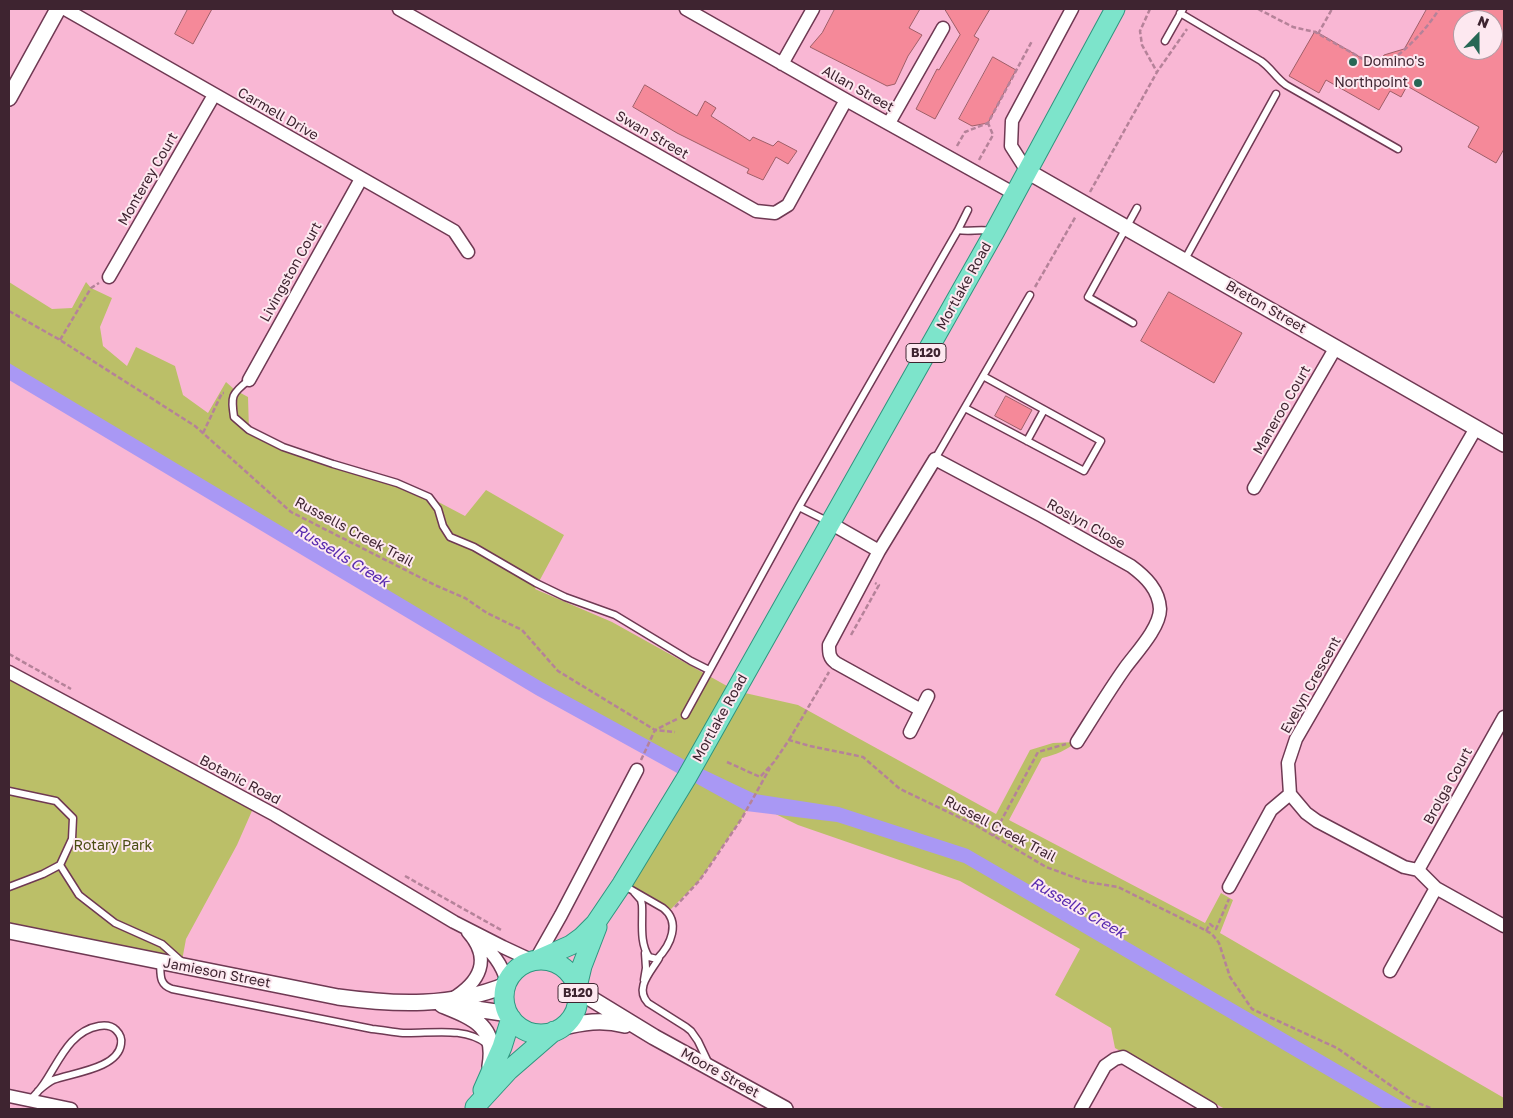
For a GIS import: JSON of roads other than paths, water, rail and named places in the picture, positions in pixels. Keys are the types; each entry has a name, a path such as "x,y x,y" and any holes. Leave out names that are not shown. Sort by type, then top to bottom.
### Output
{"main road":[{"name":"Mortlake Road","path":"535,960 562,950 582,937 605,910 628,888 687,777 995,231 1115,9"},
{"name":"Mortlake Road","path":"577,989 585,956 605,910"},
{"name":"B120","path":"535,960 550,961 562,966 571,976 577,989 577,1003 574,1015 566,1024 509,1070 474,1108 502,1046 510,1016 504,997 507,983 516,969 535,960"},
{"path":"510,1016 519,1026 529,1032 542,1034 557,1030"}],"street":[{"path":"9,98 58,9"},
{"name":"Carmell Drive","path":"65,9 454,231 468,252"},
{"name":"Swan Street","path":"399,9 756,211 775,213 788,205 846,100"},
{"name":"Allan Street","path":"686,9 1015,194"},
{"path":"782,64 813,9"},
{"path":"1027,171 1011,146 1012,121 1072,9"},
{"path":"889,123 943,28"},
{"name":"Monterey Court","path":"109,277 214,95"},
{"name":"Breton Street","path":"1027,171 1504,444"},
{"name":"Livingston Court","path":"249,380 360,178"},
{"name":"Maneroo Court","path":"1254,488 1336,347"},
{"name":"Evelyn Crescent","path":"1290,794 1288,763 1296,739 1476,428"},
{"path":"921,710 839,665 832,660 829,654 829,645 880,551 935,459"},
{"name":"Roslyn Close","path":"935,459 1132,566 1151,585 1157,597 1160,611 1155,625 1077,742"},
{"path":"830,523 880,551"},
{"name":"Botanic Road","path":"9,672 275,815 454,922 503,948 535,960"},
{"path":"910,732 928,696"},
{"name":"Brolga Court","path":"1418,870 1504,717"},
{"path":"535,960 561,915 637,770"},
{"path":"1229,887 1271,810 1290,794 1306,813 1316,821 1404,867 1418,870 1436,888 1504,926"},
{"path":"1390,971 1436,888"},
{"name":"Botanic Road","path":"454,922 496,957 504,972 507,983"},
{"name":"Jamieson Street","path":"9,931 338,997 376,1002 440,1003 510,1016"},
{"path":"440,1003 468,987 477,975 480,952 467,931"},
{"name":"Jamieson Street","path":"440,1003 484,993 507,983"},
{"name":"Moore Street","path":"577,989 654,1038"},
{"path":"440,1003 467,1016 483,1028 489,1036 492,1054 487,1080"},
{"name":"Moore Street","path":"557,1030 580,1023 601,1021 614,1022 630,1027 709,1067 768,1105 785,1109"},
{"path":"1082,1109 1105,1066 1115,1058 1123,1057 1211,1109"},
{"path":"9,1097 34,1096 71,1109"}],"lane":[{"path":"1165,41 1181,11 1261,61 1286,85 1398,149"},
{"path":"1184,260 1276,94"},
{"path":"1133,323 1088,297 1137,208"},
{"path":"685,715 798,507 968,210"},
{"name":"Mortlake Road","path":"958,230 995,231"},
{"path":"935,459 1030,295"},
{"path":"965,408 1084,471 1101,441 983,376"},
{"path":"249,380 235,390 232,402 234,418 249,430 283,447 397,483 429,497 438,509 443,526 450,537 474,546 565,597 615,615 709,670"},
{"path":"1027,441 1044,410"},
{"path":"798,507 830,523"},
{"path":"9,791 56,801 73,818 72,839 60,865 43,874 9,887"},
{"path":"60,865 79,895 115,923 162,944 186,967"},
{"path":"628,888 668,912 673,923 671,939 642,988"},
{"path":"628,888 641,900 642,905 646,968 642,988 644,998 648,1003 686,1027 695,1035 709,1067"},
{"path":"645,950 649,957 655,960 659,958"},
{"path":"160,961 162,982 172,989 379,1030 400,1033 468,1034 486,1042 492,1054"},
{"path":"104,1025 112,1027 118,1032 121,1046 117,1054 104,1064 85,1072 51,1081 34,1096 61,1055 82,1033 104,1025"}],"place":[{"name":"Domino's","path":"1353,62"},
{"name":"Northpoint","path":"1418,83"}],"water label":[{"name":"Russells Creek","path":"342,556"},
{"name":"Russells Creek","path":"1078,908"}],"park label":[{"name":"Rotary Park","path":"113,846"}]}
